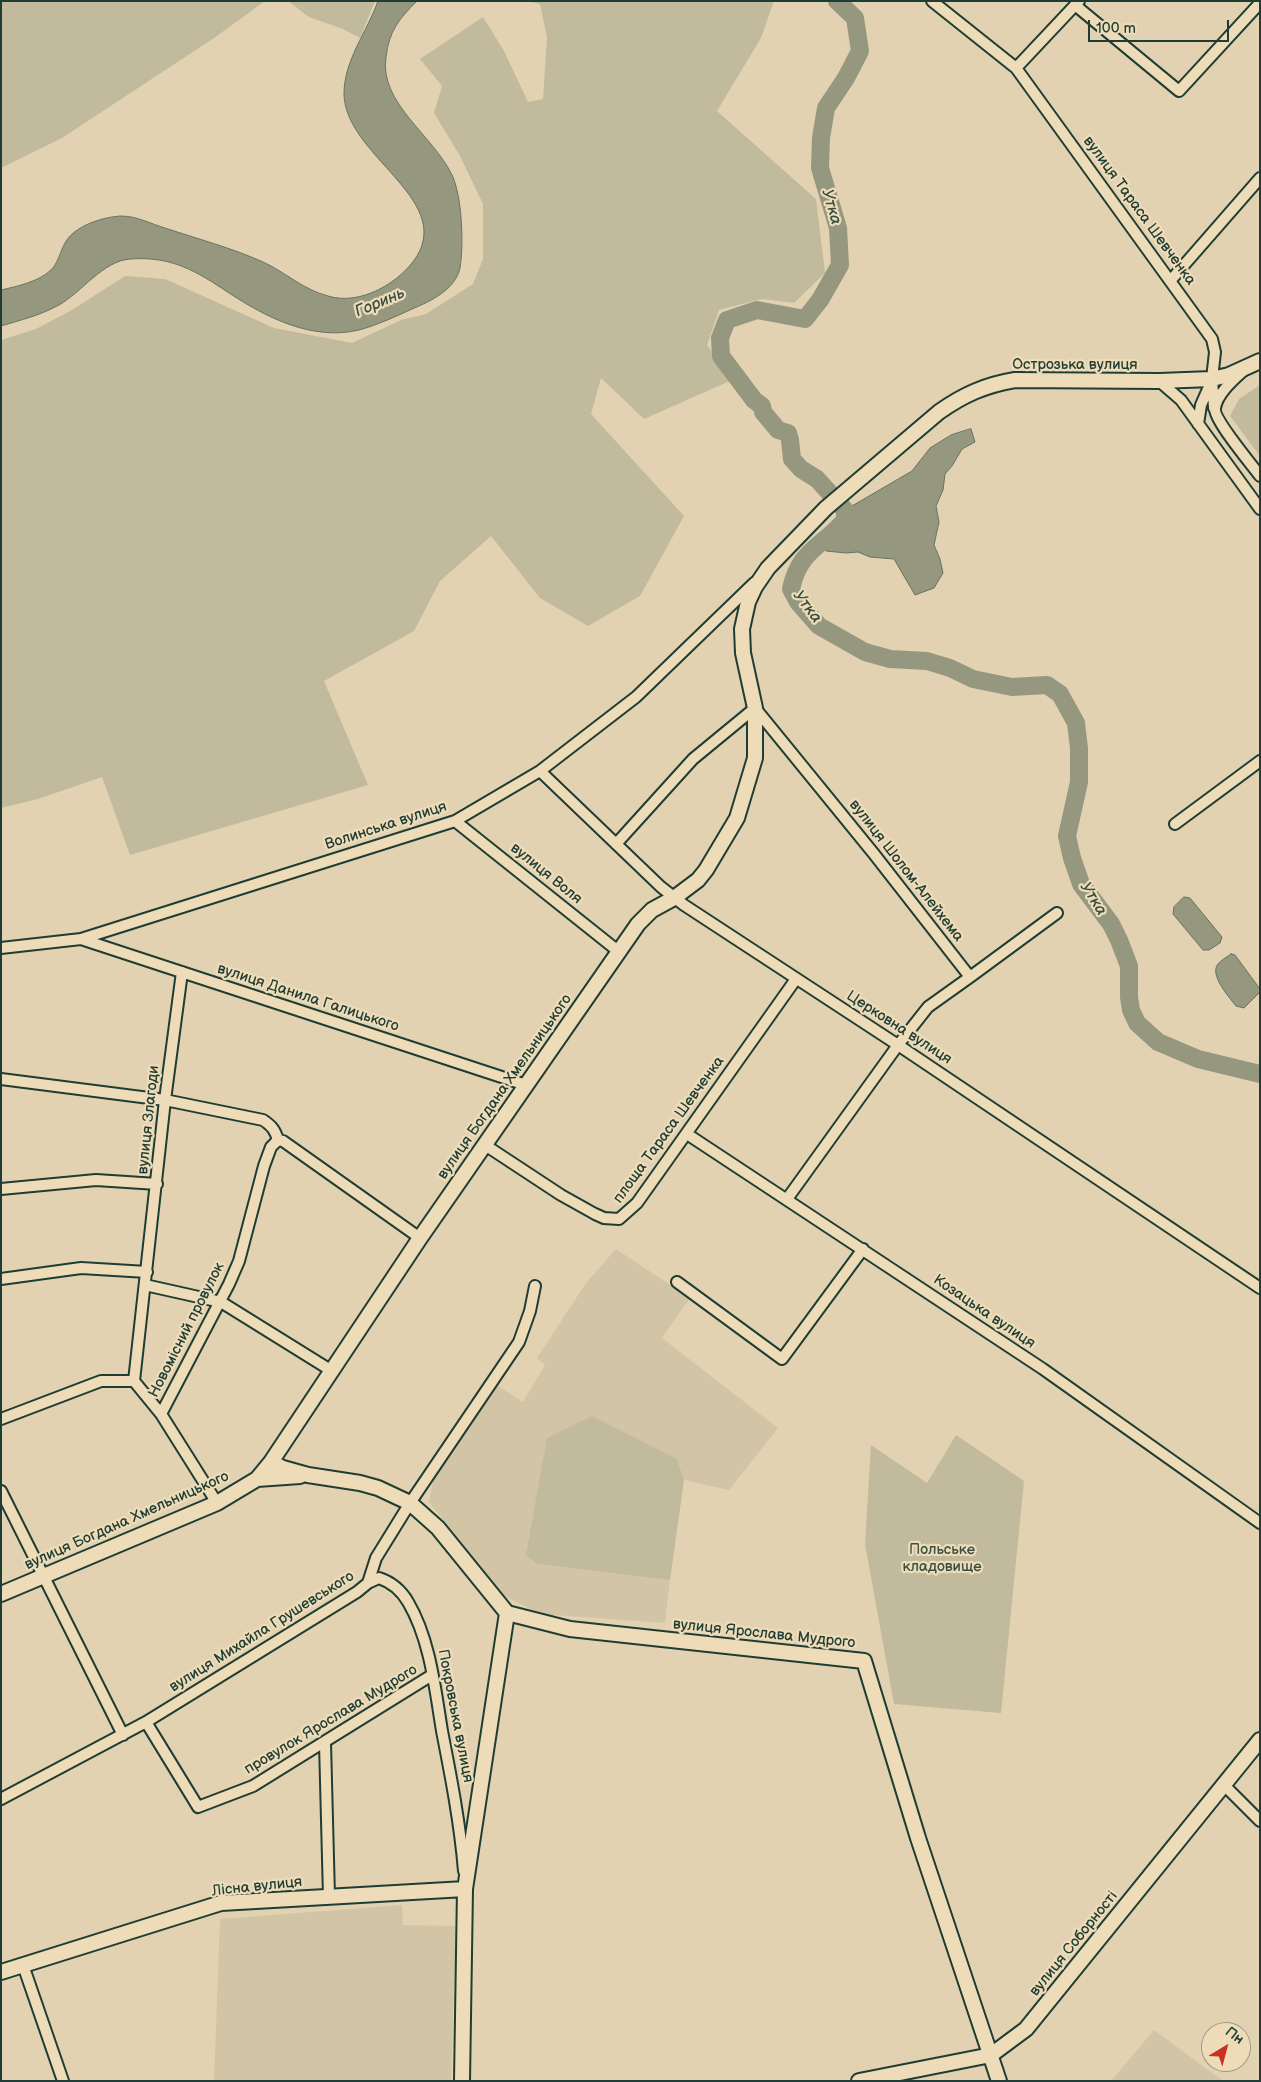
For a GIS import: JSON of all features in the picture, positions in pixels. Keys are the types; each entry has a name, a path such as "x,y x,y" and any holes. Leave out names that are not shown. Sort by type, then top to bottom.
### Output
{"main road":[{"name":"Острозька вулиця","path":"858,479 954,401 984,387 1015,380 1159,381 1212,379 1246,369 1260,361"},
{"name":"вулиця Богдана Хмельницького","path":"1,1594 217,1503 257,1479 271,1462 420,1238 618,951 644,916 686,890 706,870 737,818 756,758 755,708 743,653 742,629 748,602 764,574 826,508 858,479"},
{"path":"281,1447 289,1463 308,1475"},
{"path":"271,1462 282,1468 308,1475 360,1483 378,1488 410,1503 438,1528 507,1613"},
{"path":"257,1479 308,1475"},
{"name":"Покровська вулиця","path":"462,2081 465,1889 507,1613"},
{"name":"вулиця Ярослава Мудрого","path":"507,1613 579,1630 864,1661 918,1838 999,2081"},
{"name":"вулиця Соборності","path":"859,2081 991,2056 1026,2029 1260,1740"},
{"name":"Лісна вулиця","path":"1,1972 221,1903 465,1889"}],"street":[{"name":"вулиця Тараса Шевченка","path":"932,1 1016,68 1212,339 1215,352 1212,379"},
{"path":"1016,68 1077,3 1179,91 1260,3"},
{"path":"1171,280 1260,178"},
{"path":"1214,408 1226,388 1246,369"},
{"path":"1212,379 1214,408 1222,425 1260,476"},
{"path":"1198,424 1201,405 1212,379"},
{"path":"1159,381 1176,394 1260,509"},
{"name":"Волинська вулиця","path":"1,948 81,939 455,821 540,771 636,697 764,574"},
{"path":"616,844 693,759 755,708"},
{"name":"вулиця Шолом-Алейхема","path":"755,708 970,976"},
{"path":"1175,824 1260,761"},
{"name":"Церковна вулиця","path":"540,771 674,898 898,1045 1260,1288"},
{"name":"вулиця Воля","path":"455,821 618,951"},
{"path":"787,1199 898,1045 928,1007 1058,913"},
{"name":"вулиця Данила Галицького","path":"81,939 526,1085"},
{"name":"вулиця Злагоди","path":"134,1381 165,1100 182,972"},
{"name":"площа Тараса Шевченка","path":"485,1145 596,1214 612,1219 624,1216 637,1203 796,979"},
{"path":"1,1079 165,1100 263,1120 271,1125 278,1140 283,1141 420,1238"},
{"name":"Козацька вулиця","path":"687,1134 1043,1369 1260,1523"},
{"name":"Новомісний провулок","path":"161,1414 221,1302 239,1261 264,1166 271,1147 278,1140"},
{"path":"1,1189 96,1180 157,1184"},
{"path":"678,1282 782,1359 863,1249"},
{"path":"1,1279 80,1268 147,1272"},
{"path":"145,1284 221,1302 332,1371"},
{"name":"вулиця Михайла Грушевського","path":"1,1799 124,1735 357,1592 368,1583 376,1558 410,1503 518,1342 530,1311 535,1286"},
{"path":"1,1420 101,1381 134,1381 161,1414 217,1503"},
{"path":"1,1491 124,1735"},
{"name":"Покровська вулиця","path":"368,1583 379,1578 389,1582 408,1601 422,1636 432,1675 461,1834 465,1889"},
{"name":"провулок Ярослава Мудрого","path":"146,1722 198,1807 253,1786 326,1743 432,1675"},
{"path":"326,1743 328,1897"},
{"path":"1224,1786 1260,1822"},
{"path":"23,1965 63,2081"}],"shaded area":[{"path":"616,1249 690,1298 662,1338 778,1428 729,1490 684,1480 677,1459 537,1564 670,1580 665,1623 540,1614 502,1595 429,1502 433,1480 495,1384 523,1402 545,1365 537,1358 586,1283"},
{"path":"402,1905 403,1925 456,1926 451,2081 214,2081 220,1919"},
{"path":"1154,2030 1201,2065 1201,2072 1211,2072 1223,2081 1111,2081"}],"green space":[{"path":"1,1 265,1 214,38 62,138 1,168"},
{"path":"288,1 375,1 360,38 343,29 309,17"},
{"path":"527,1 774,1 761,38 717,111 816,199 825,273 794,303 762,299 719,310 707,345 732,380 644,419 601,378 591,414 684,516 640,596 588,626 540,598 491,536 440,581 414,631 324,681 368,785 130,855 102,777 38,799 1,808 1,340 36,329 72,310 125,276 165,279 274,328 352,343 401,320 426,314 473,284 483,259 483,204 460,156 434,113 442,86 420,59 483,17 504,51 528,102 543,99 547,37 540,4"},
{"path":"1260,385 1260,456 1230,416 1239,399"},
{"path":"592,1416 677,1459 684,1480 670,1580 537,1564 526,1555 547,1438"},
{"name":"Польське кладовище","path":"956,1435 1024,1481 1001,1713 894,1704 865,1544 871,1445 927,1483"}],"water":[{"name":"Горинь","path":"378,1 417,1 400,20 392,33 387,48 386,74 399,104 443,160 455,184 460,207 461,258 457,276 448,289 427,302 372,326 342,333 325,332 308,330 275,319 206,278 183,267 159,260 130,259 111,265 68,299 52,309 1,326 1,290 28,283 46,274 57,261 69,237 82,227 97,220 121,216 138,219 239,252 271,266 311,290 328,296 353,298 366,295 390,283 400,275 417,256 424,235 421,215 410,195 361,137 349,116 344,94 345,82 352,58"},
{"path":"971,429 975,442 962,449 945,474 943,490 936,506 939,522 934,545 943,573 934,588 915,595 894,559 870,557 858,552 826,551 820,535 845,510 912,471 930,448 951,435"},
{"path":"1184,897 1190,898 1222,937 1220,943 1209,950 1203,950 1173,914 1174,907"},
{"path":"1231,954 1235,955 1260,989 1260,992 1244,1008 1236,1006 1221,986 1216,974 1218,964"}],"waterway":[{"name":"Утка","path":"837,1 855,18 860,51 846,78 826,108 821,138 820,168 838,228 840,265 820,300 805,319 757,310 727,320 720,338 721,356 754,400 762,406 763,412 778,430 788,433 792,459 801,469 817,479 845,510 845,520 806,557 795,576 791,589 798,602 819,626 865,652 890,659 927,661 950,668 973,679 1012,687 1047,685 1060,694 1076,723 1079,748 1079,782 1067,836 1072,858 1081,884 1111,924 1119,940 1129,966 1129,997 1131,1010 1137,1023 1158,1042 1198,1059 1260,1074"}]}
